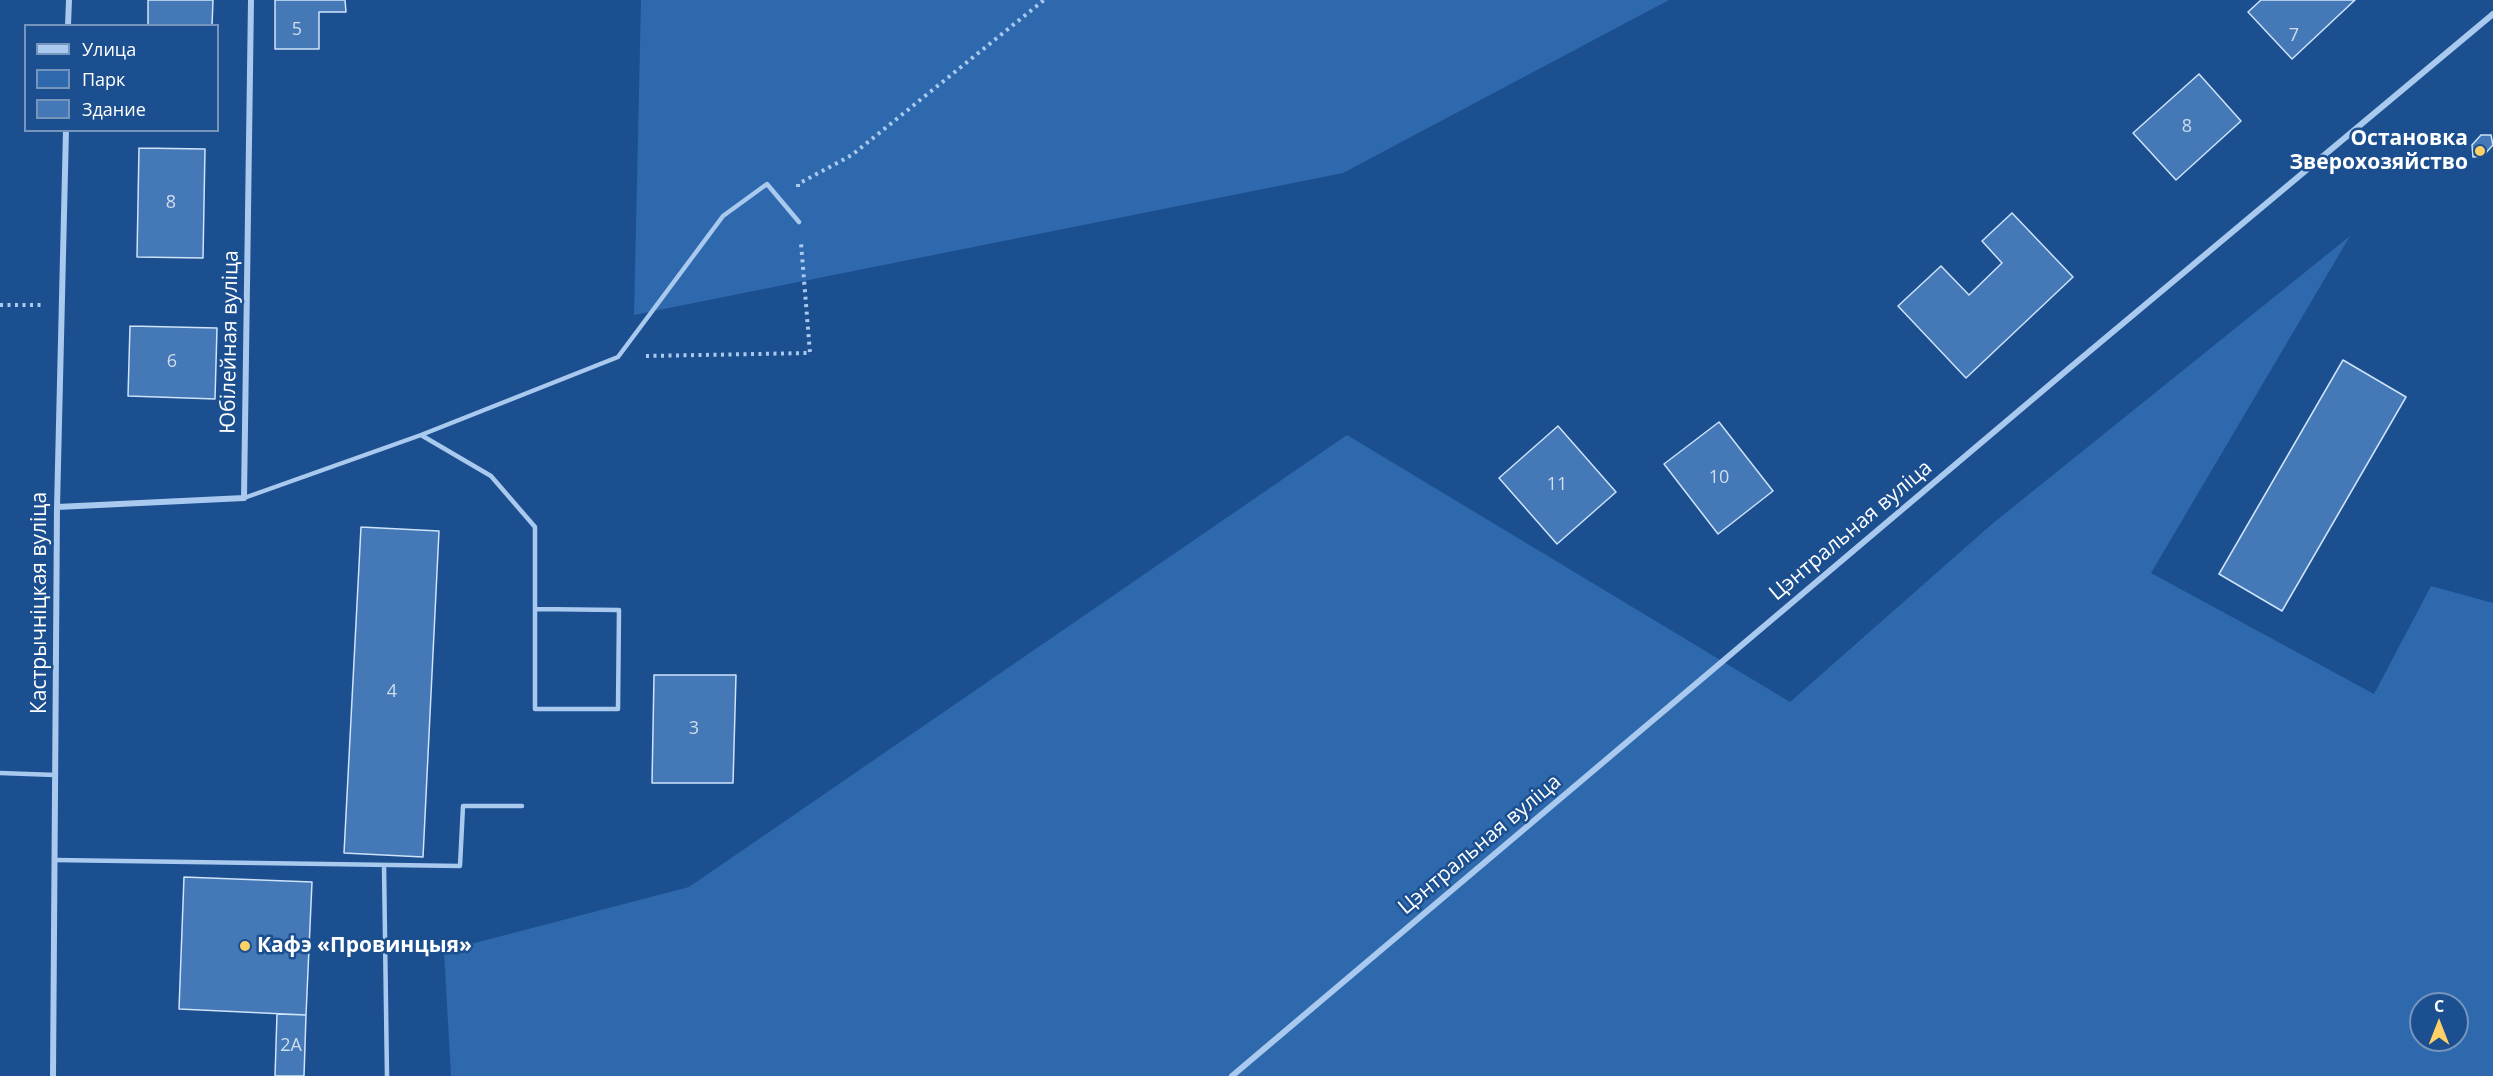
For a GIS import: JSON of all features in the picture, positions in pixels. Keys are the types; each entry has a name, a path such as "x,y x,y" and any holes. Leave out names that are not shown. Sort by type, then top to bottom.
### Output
{"street":[{"path":"68,24 69,0"},
{"name":"Юбілейная вуліца","path":"244,498 251,0"},
{"name":"Цэнтральная вуліца","path":"1232,1076 2056,378 2493,14"},
{"name":"Кастрычніцкая вуліца","path":"53,1076 57,507 66,132"},
{"path":"57,507 244,498"}],"lane":[{"path":"244,498 421,435 618,357 723,216 767,184 800,222"},
{"path":"421,435 491,476 534,527 534,709 618,709 619,610 535,609"},
{"path":"0,773 55,775"},
{"path":"55,860 460,866 463,806 522,806"},
{"path":"384,865 387,1076"}],"path":[{"path":"618,357 810,353 798,184 852,155 1044,0"},
{"path":"0,305 62,306"}],"green space":[{"path":"641,0 1669,0 1343,173 634,315"},
{"path":"2350,236 2151,573 2374,694 2431,586 2493,603 2493,1076 451,1076 444,951 689,887 1347,435 1790,702 1992,524"}],"building":[{"path":"148,0 213,0 212,24 148,24"},
{"path":"275,0 345,0 346,12 319,12 319,49 275,49"},
{"path":"2261,0 2355,0 2292,59 2248,12"},
{"path":"2199,74 2241,121 2176,180 2133,133"},
{"name":"Остановка Зверохозяйство","path":"2481,135 2491,135 2493,145 2483,156 2473,157 2472,145"},
{"path":"139,148 205,149 203,258 137,257"},
{"path":"2012,213 2073,277 1966,378 1898,306 1941,266 1969,295 2002,263 1982,241"},
{"path":"130,326 217,328 215,399 128,396"},
{"path":"2343,360 2406,397 2282,611 2219,574"},
{"path":"1719,422 1773,491 1718,534 1664,464"},
{"path":"1558,426 1616,492 1557,544 1499,478"},
{"path":"361,527 439,531 423,857 344,853"},
{"path":"654,675 736,675 733,783 652,783"},
{"name":"Кафэ «Провинцыя»","path":"184,877 312,882 306,1015 179,1009"},
{"path":"277,1014 306,1015 304,1076 275,1076"}],"place":[{"name":"Остановка Зверохозяйство","path":"2480,151"},
{"name":"Кафэ «Провинцыя»","path":"245,946"}]}
